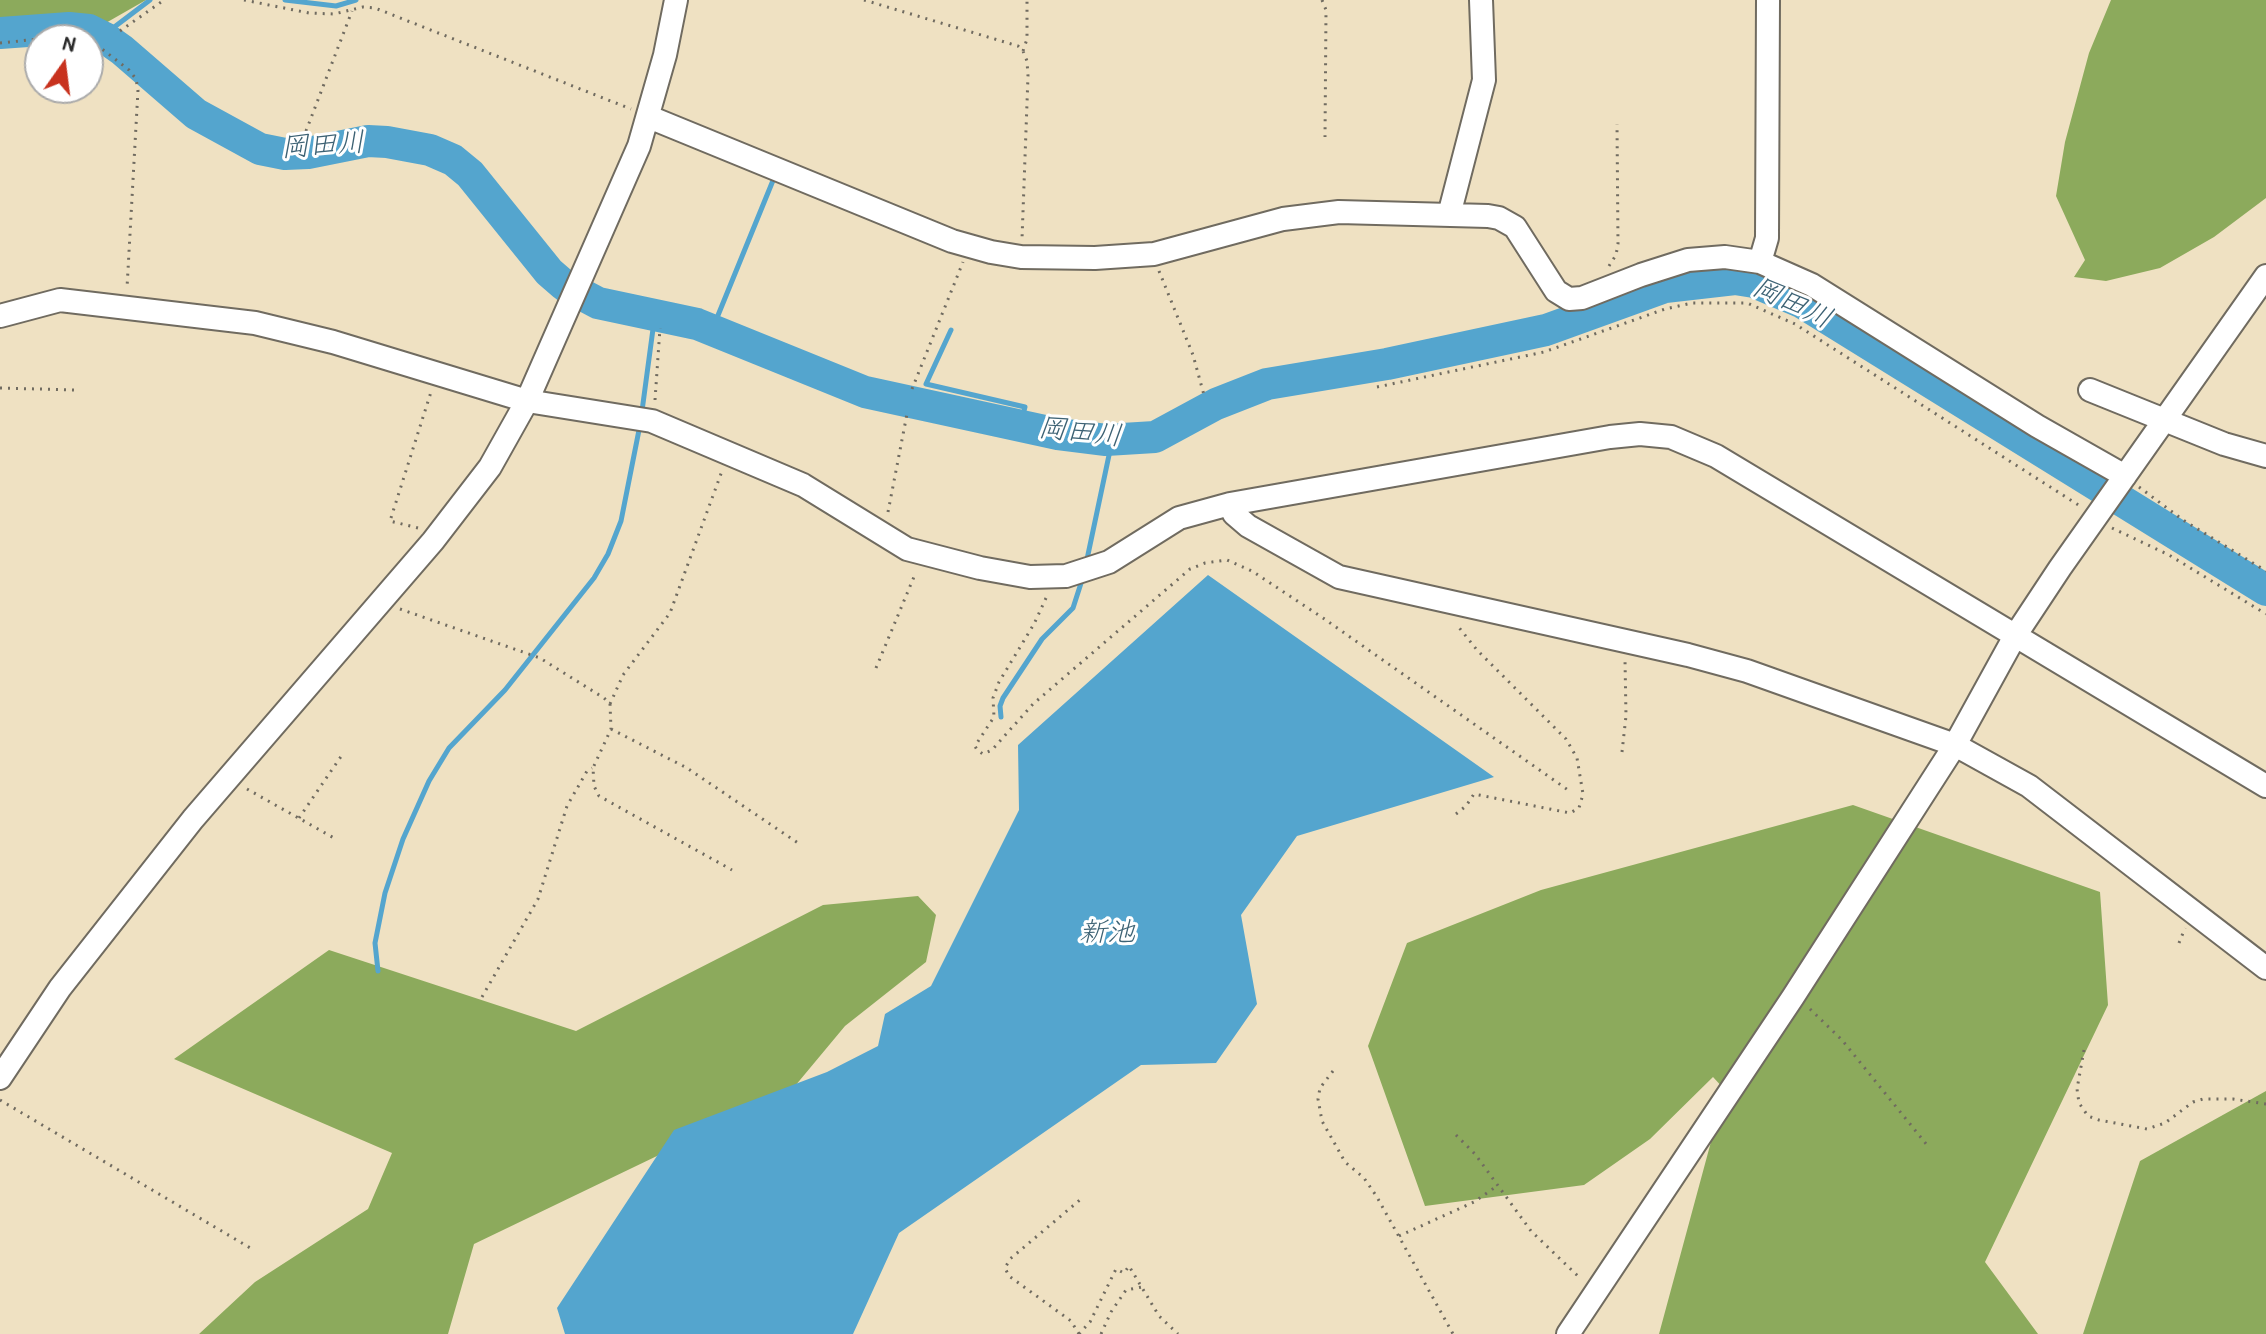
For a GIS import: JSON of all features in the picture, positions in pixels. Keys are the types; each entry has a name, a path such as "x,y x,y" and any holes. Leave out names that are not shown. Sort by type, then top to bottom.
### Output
{"street":[{"path":"0,1078 60,988 193,819 433,541 490,467 527,401 649,117 676,0"},
{"path":"1449,215 1484,80 1481,0"},
{"path":"1760,262 1767,238 1768,0"},
{"path":"649,117 969,246 1021,257 1095,258 1154,254 1283,219 1339,212 1499,218 1515,227 1556,291 1569,299 1597,294 1688,260 1725,257 1760,262 1812,285 2123,479"},
{"path":"1568,1334 1793,997 1955,745 2015,636 2266,276"},
{"path":"0,316 60,300 255,323 333,342 527,401 652,421 803,485 882,535 923,554 1030,577 1066,576 1109,562 1179,518 1230,504 1610,437 1640,434 1671,437 1716,456 2266,786"},
{"path":"2090,390 2224,444 2266,456"},
{"path":"1230,504 1234,514 1248,526 1339,577 1747,671 1955,745 2029,786 2266,968"}],"path":[{"path":"120,31 164,0"},
{"path":"244,0 309,13 334,14 363,7 389,12 649,117"},
{"path":"864,0 1018,46 1023,51 1028,76 1021,257"},
{"path":"1023,51 1027,39 1027,0"},
{"path":"1322,0 1326,10 1325,137"},
{"path":"306,131 352,11"},
{"path":"0,43 24,41"},
{"path":"104,51 129,70 136,79 138,90 128,286 124,308"},
{"path":"1602,273 1616,255 1618,244 1617,124"},
{"path":"912,389 969,246"},
{"path":"1154,254 1193,355 1204,395"},
{"path":"1377,387 1544,352 1665,309 1692,303 1747,303 1795,324 2121,533 2169,555 2266,614"},
{"path":"652,421 660,328"},
{"path":"433,541 419,529 390,521 437,374"},
{"path":"0,388 75,390"},
{"path":"882,535 907,414"},
{"path":"728,452 670,613 623,675 610,704 611,729 593,768 594,786 605,801 732,870"},
{"path":"2123,479 2266,571"},
{"path":"876,668 923,554"},
{"path":"1051,576 1050,587 1038,616 999,682 993,698 994,717 975,746 983,754 992,750 1033,704 1190,569 1227,560 1252,571 1323,618 1568,790"},
{"path":"382,600 412,614 540,658 610,704"},
{"path":"1456,603 1453,616 1457,625 1477,650 1566,739 1577,758 1583,794 1579,808 1570,813 1474,794 1456,814"},
{"path":"1622,752 1628,642"},
{"path":"611,729 687,768 798,843"},
{"path":"299,818 342,755"},
{"path":"482,997 538,899 567,806 587,771 593,768"},
{"path":"231,778 334,838"},
{"path":"1793,997 1842,1040 1927,1145"},
{"path":"2084,1050 2077,1089 2079,1103 2082,1110 2099,1120 2147,1129 2165,1123 2193,1102 2203,1099 2266,1104"},
{"path":"1333,1071 1320,1088 1318,1099 1322,1121 1345,1162 1371,1187 1453,1334"},
{"path":"0,1100 252,1249"},
{"path":"1456,1135 1475,1154 1531,1231 1595,1293"},
{"path":"1399,1236 1474,1202 1497,1186"},
{"path":"1081,1199 1010,1259 1005,1268 1009,1276 1071,1321 1079,1334 1090,1322 1116,1269 1124,1273 1129,1266 1159,1316 1178,1334"},
{"path":"1101,1334 1126,1290 1142,1287"}],"green space":[{"path":"0,0 146,0 104,24 14,21 0,31"},
{"path":"2111,0 2266,0 2266,198 2214,237 2160,268 2106,281 2074,277 2085,260 2056,196 2065,142 2089,53"},
{"path":"1853,805 2100,892 2108,1005 1985,1262 2038,1334 1659,1334 1725,1090 1713,1077 1650,1139 1584,1185 1425,1206 1368,1046 1407,943 1541,890"},
{"path":"918,896 936,915 926,962 845,1026 790,1092 474,1244 448,1334 199,1334 255,1282 368,1209 392,1153 174,1059 329,950 576,1031 823,905"},
{"path":"2266,1091 2266,1334 2083,1334 2140,1161"}],"water":[{"name":"新池","path":"1208,575 1494,777 1297,836 1241,915 1257,1004 1216,1063 1141,1065 899,1233 853,1334 565,1334 557,1308 674,1130 827,1072 878,1046 885,1014 931,986 1019,810 1018,745"}],"waterway":[{"path":"105,38 109,31 150,0"},
{"path":"285,0 336,6 356,0"},
{"name":"岡田川","path":"0,33 69,28 89,30 122,50 196,114 260,149 285,154 308,153 368,141 430,150 453,160 470,174 549,272 564,285 598,303 697,324 865,392 1058,434 1106,440 1155,437 1216,404 1267,384 1387,364 1546,330 1665,287 1735,279 1754,282 1801,302 2266,590"},
{"path":"712,330 774,178"},
{"path":"642,411 655,314"},
{"path":"951,330 926,384 1025,407 1020,427"},
{"path":"378,971 375,943 385,893 403,839 429,781 449,748 505,690 594,578 621,521 640,425"},
{"path":"1086,564 1112,441"},
{"path":"1001,717 1003,698 1042,639 1073,608 1083,577"}]}
